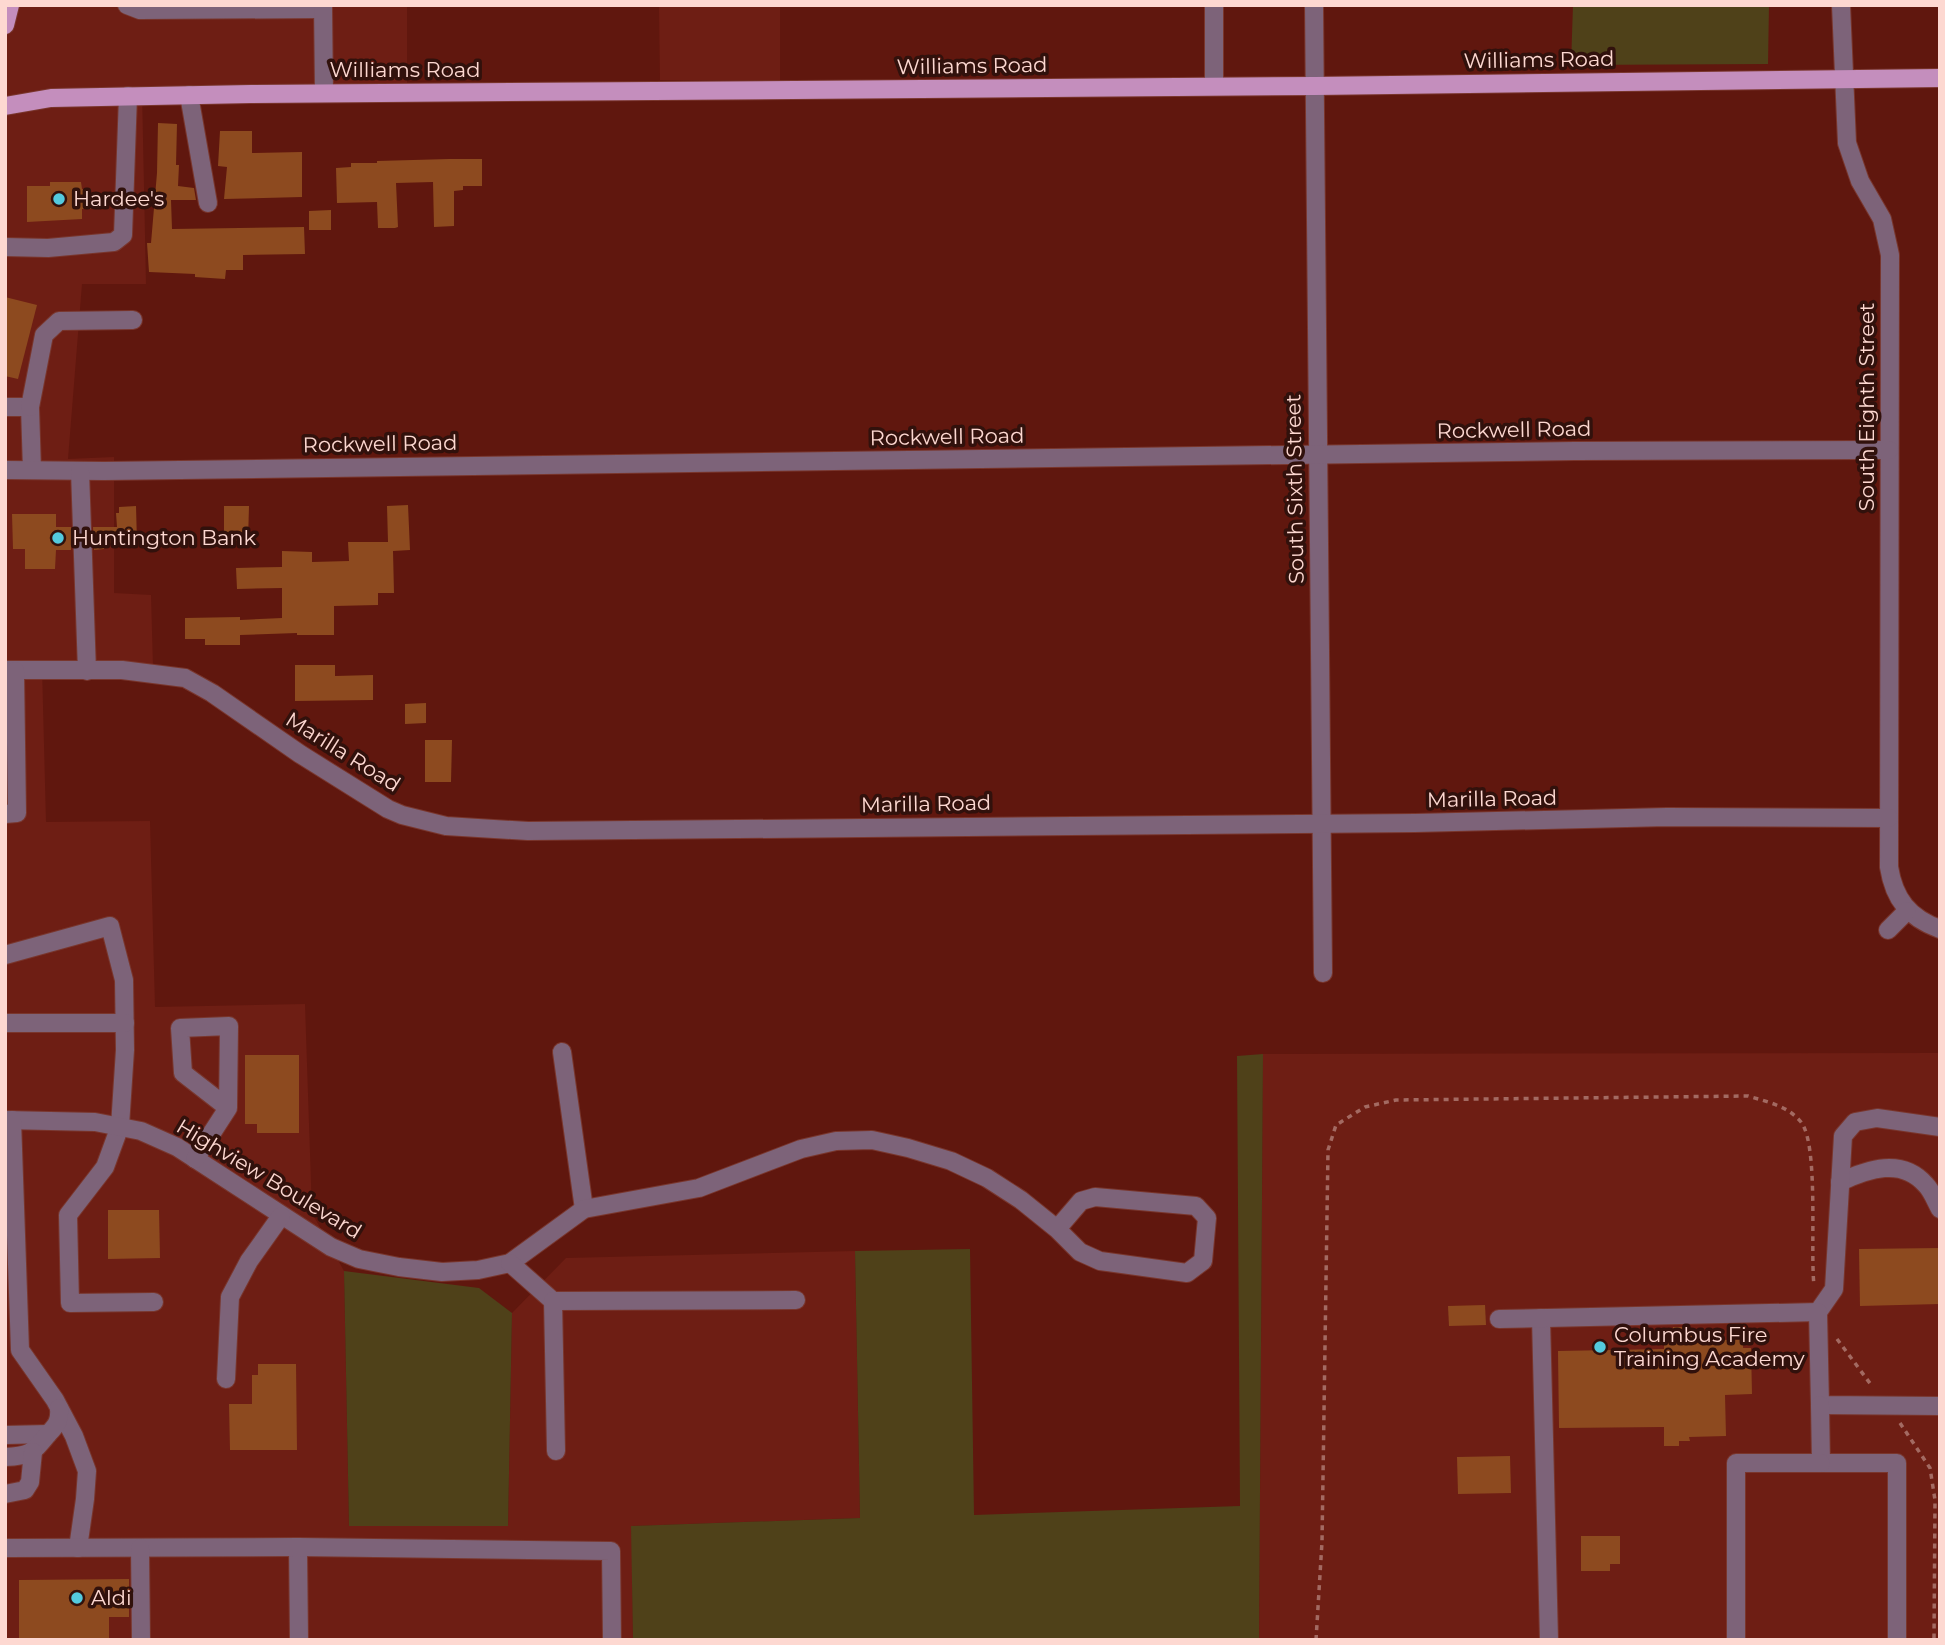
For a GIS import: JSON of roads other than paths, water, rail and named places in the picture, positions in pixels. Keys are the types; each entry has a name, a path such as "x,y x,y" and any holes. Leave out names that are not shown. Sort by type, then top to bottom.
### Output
{"main road":[{"path":"5,25 10,5"},
{"name":"Williams Road","path":"5,106 51,98 324,93 1315,86 1940,78"}],"street":[{"path":"127,5 140,10 323,7 324,93"},
{"path":"1214,5 1214,86"},
{"name":"South Sixth Street","path":"1314,5 1323,973"},
{"name":"South Eighth Street","path":"1841,5 1847,143 1851,160 1882,219 1890,255 1889,867 1892,884 1900,903 1907,911"},
{"path":"190,95 208,204"},
{"path":"5,247 48,248 114,242 123,234 128,96"},
{"path":"32,470 30,407 44,335 59,321 133,320"},
{"path":"5,407 30,407"},
{"name":"Rockwell Road","path":"5,470 1576,451 1889,450"},
{"path":"80,471 87,671"},
{"name":"Marilla Road","path":"10,671 122,670 185,678 212,692 300,754 388,809 426,822 470,830 1322,824 1681,817 1889,818"},
{"path":"5,814 17,813 10,671"},
{"path":"1888,930 1907,911 1919,920 1940,929"},
{"path":"5,955 110,926 124,980 125,1050 120,1126 105,1167 68,1215 70,1303 154,1302"},
{"path":"5,1023 125,1023"},
{"path":"195,1159 228,1108 229,1026 180,1028 183,1073 228,1108"},
{"path":"562,1052 584,1209"},
{"path":"1821,1463 1818,1312 1834,1289 1843,1136 1856,1122 1877,1118 1940,1127"},
{"path":"8,1120 13,1350 36,1370 74,1436 87,1471 78,1548"},
{"name":"Highview Boulevard","path":"8,1120 94,1122 120,1126 158,1138 331,1247 359,1259 442,1272 510,1263"},
{"path":"796,1300 553,1301 510,1263 584,1209 699,1188 802,1149 836,1141 872,1140 908,1147 951,1161 987,1178 1021,1200 1080,1252 1100,1261 1186,1273 1203,1261 1207,1218 1196,1206 1095,1197 1081,1201 1057,1229"},
{"path":"1840,1182 1868,1170 1901,1167 1926,1184 1940,1209"},
{"path":"226,1379 230,1297 249,1261 281,1216"},
{"path":"553,1301 556,1451"},
{"path":"1499,1319 1818,1312"},
{"path":"1541,1318 1549,1640"},
{"path":"1820,1405 1940,1406"},
{"path":"5,1457 33,1452 41,1445 55,1428 60,1417 59,1408"},
{"path":"5,1435 48,1434"},
{"path":"5,1494 24,1490 30,1482 33,1452"},
{"path":"1736,1640 1736,1463 1897,1463 1898,1640"},
{"path":"5,1548 299,1547 611,1551 612,1640"},
{"path":"299,1547 299,1640"},
{"path":"140,1548 141,1640"}],"place":[{"name":"Hardee's","path":"59,199"},
{"name":"Huntington Bank","path":"58,538"},
{"name":"Columbus Fire Training Academy","path":"1600,1347"},
{"name":"Aldi","path":"77,1598"}]}
